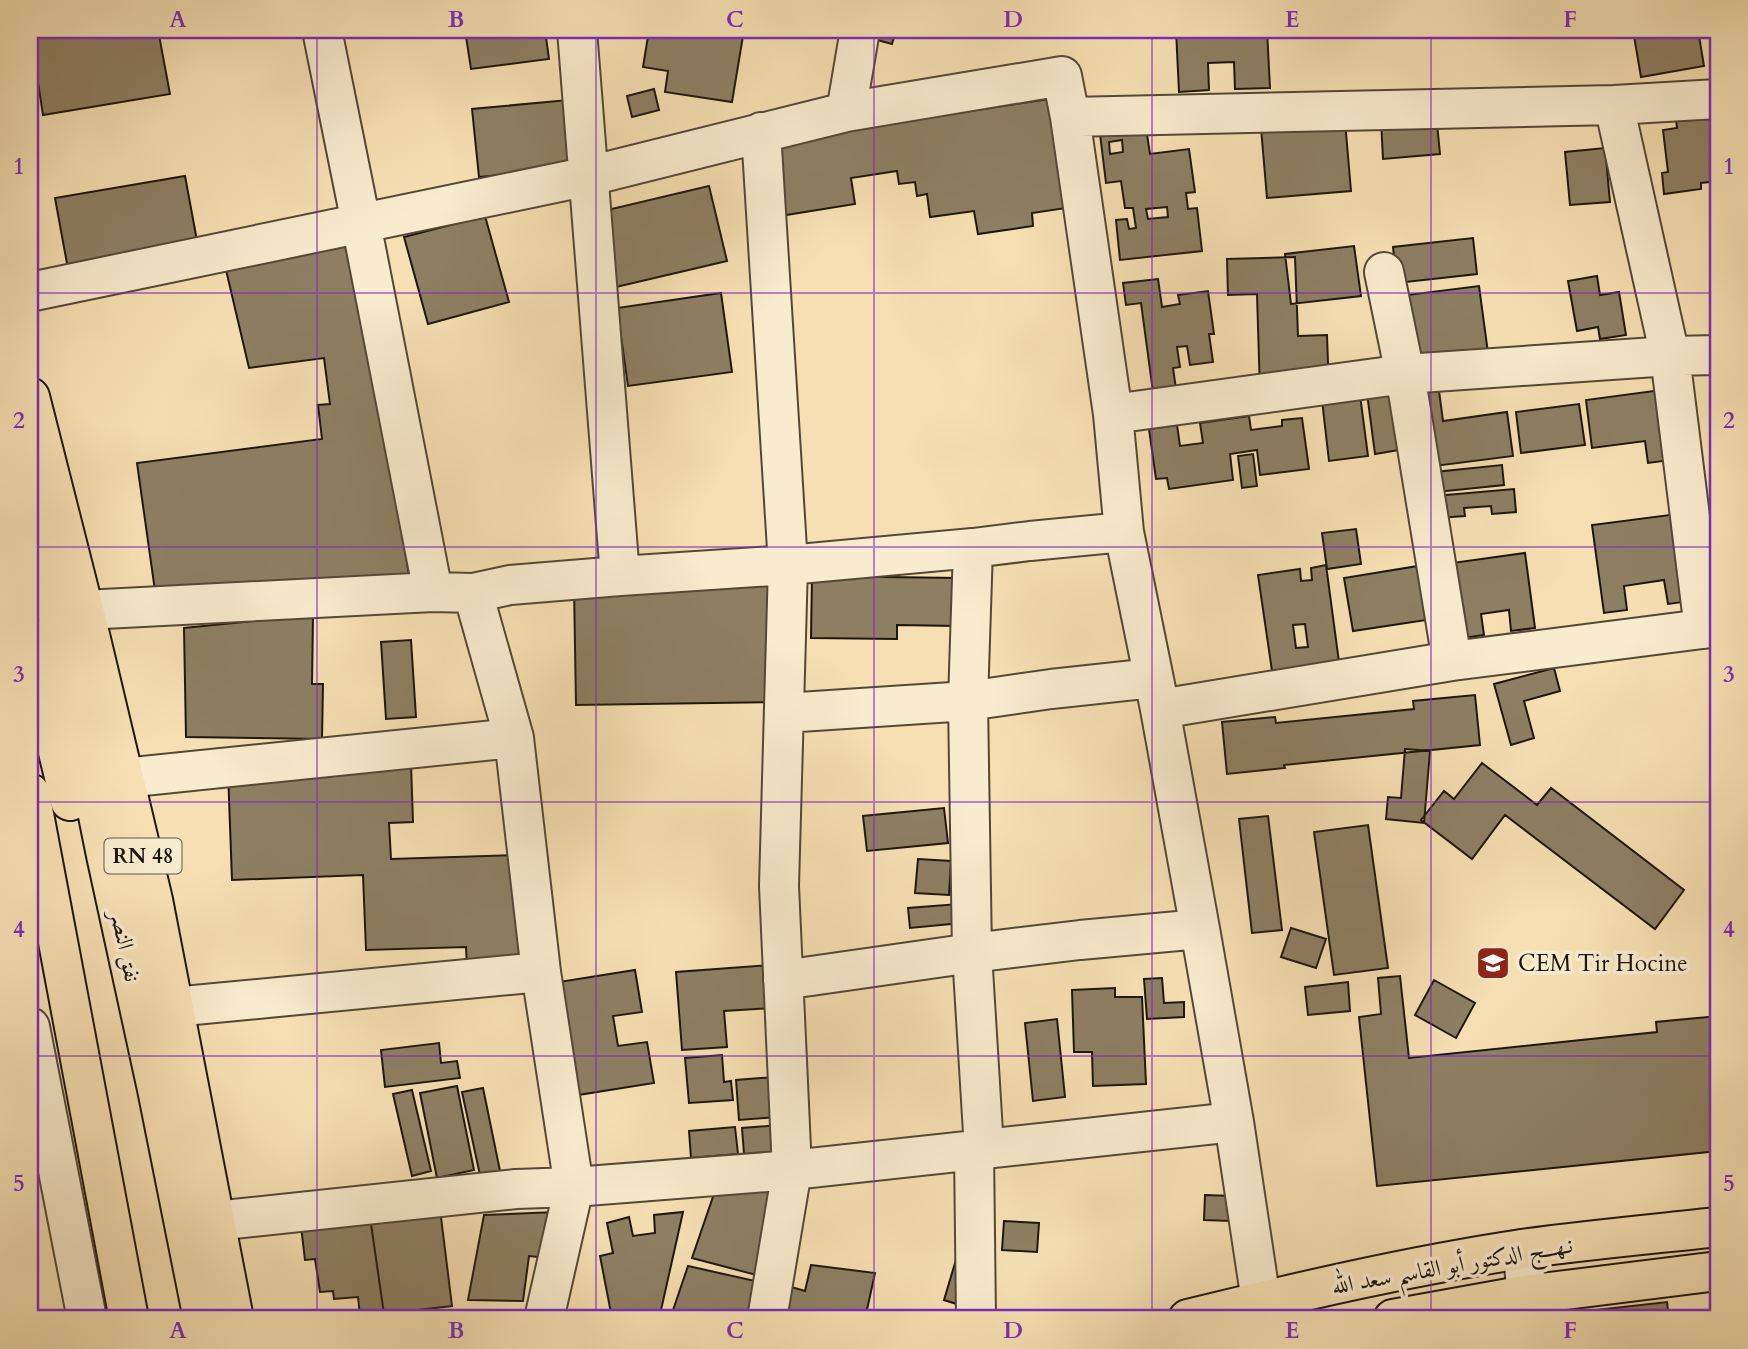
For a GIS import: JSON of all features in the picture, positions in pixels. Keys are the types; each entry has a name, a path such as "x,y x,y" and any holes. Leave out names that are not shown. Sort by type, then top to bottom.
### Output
{"main road":[{"name":"RN 48","path":"30,397 153,900 234,1319"},
{"name":"نفق النصر","path":"43,449 36,490 38,518 203,1319"},
{"name":"نفق النصر","path":"30,637 83,857 133,1094 176,1319"},
{"path":"30,793 129,1319"},
{"name":"نـهـــج الدكتور أبو القاسم سعد الله","path":"1188,1319 1396,1271 1523,1249 1718,1227"},
{"name":"نـهـــج الدكتور أبو القاسم سعد الله","path":"1393,1319 1527,1307 1718,1271"}],"street":[{"path":"322,30 433,593"},
{"path":"577,30 620,576"},
{"path":"846,112 860,30"},
{"path":"30,292 589,176 846,112 1062,76 1113,414 1124,532 1157,693 1200,929 1234,1122 1261,1301"},
{"path":"1070,117 1614,105 1718,99"},
{"path":"784,713 968,701 1051,689 1157,693 1452,661 1711,628 1670,356 1614,105"},
{"path":"761,132 788,565 779,886 792,1170 767,1319"},
{"path":"1384,272 1405,373 1452,661"},
{"path":"1113,414 1405,373 1718,355"},
{"path":"84,610 473,593 509,585 788,565 1124,532"},
{"path":"973,548 968,701 972,953 979,1150 976,1319"},
{"path":"473,593 514,738 541,972 574,1187 544,1319"},
{"path":"124,778 514,738"},
{"path":"783,980 972,953 1200,929"},
{"path":"173,1007 541,972"},
{"path":"30,1027 87,1319"},
{"path":"215,1221 516,1189 792,1170 1234,1122"},
{"path":"1523,1249 1527,1307"}],"building":[{"path":"30,30 158,30 170,94 43,115"},
{"path":"407,30 462,30 409,37"},
{"path":"465,30 545,30 549,59 471,69"},
{"path":"649,30 744,30 732,102 665,92 668,71 643,67"},
{"path":"868,30 896,30 892,44 866,37"},
{"path":"1176,30 1267,30 1270,88 1235,89 1234,62 1208,63 1209,90 1179,92"},
{"path":"1633,30 1698,30 1704,66 1641,77"},
{"path":"654,89 659,110 632,117 627,96"},
{"path":"1056,98 1073,207 1032,213 1033,226 978,234 974,211 930,217 927,194 917,196 915,182 899,184 897,171 851,178 855,204 786,215 775,140"},
{"path":"568,100 575,168 479,177 472,109"},
{"path":"1718,102 1718,181 1701,183 1701,189 1664,194 1662,173 1668,172 1663,130 1677,128 1675,110"},
{"path":"1381,120 1437,123 1440,154 1383,159"},
{"path":"1345,121 1351,191 1267,198 1261,128"},
{"path":"1146,128 1150,154 1189,149 1195,192 1186,193 1188,209 1197,208 1202,251 1120,260 1116,220 1127,219 1129,229 1136,228 1133,208 1125,208 1121,181 1106,183 1100,134","holes":["1122,140 1123,152 1110,154 1109,142","1167,207 1168,217 1148,219 1146,209"]},
{"path":"1605,148 1610,202 1570,205 1565,152"},
{"path":"185,176 198,246 68,269 55,198"},
{"path":"709,186 727,261 616,287 599,212"},
{"path":"485,216 509,302 428,324 404,237"},
{"path":"1473,238 1477,274 1397,283 1393,247"},
{"path":"354,241 409,575 157,605 137,463 322,439 318,405 330,404 324,358 249,368 226,270"},
{"path":"1354,246 1361,296 1291,304 1285,254"},
{"path":"1295,257 1298,336 1327,335 1329,390 1260,392 1257,294 1228,295 1227,259"},
{"path":"1597,276 1600,295 1619,292 1626,335 1600,339 1598,327 1577,331 1568,281"},
{"path":"1158,279 1162,307 1180,304 1178,295 1208,291 1214,334 1209,334 1213,362 1190,365 1187,346 1177,347 1180,367 1173,368 1176,389 1153,392 1141,303 1126,305 1123,283"},
{"path":"1479,286 1488,353 1408,363 1399,296"},
{"path":"721,293 732,372 628,386 617,308"},
{"path":"1397,389 1405,449 1375,454 1367,393"},
{"path":"1661,390 1671,460 1648,463 1645,441 1592,448 1586,400"},
{"path":"1439,391 1443,421 1507,412 1513,456 1427,467 1417,394"},
{"path":"1360,395 1368,456 1329,461 1322,400"},
{"path":"1579,404 1585,445 1521,453 1516,412"},
{"path":"1249,416 1251,430 1282,426 1282,420 1302,418 1309,469 1260,475 1257,450 1230,454 1233,480 1169,489 1167,478 1156,479 1149,429 1177,425 1180,446 1203,443 1200,423"},
{"path":"1253,454 1257,486 1242,488 1238,456"},
{"path":"1502,465 1504,485 1437,492 1435,472"},
{"path":"1514,489 1516,512 1492,514 1491,506 1464,508 1465,516 1437,518 1435,496"},
{"path":"1685,513 1698,600 1668,604 1664,580 1624,586 1627,610 1604,613 1592,525"},
{"path":"1356,529 1361,564 1327,569 1322,533"},
{"path":"1525,553 1535,628 1511,631 1509,610 1481,614 1484,635 1456,639 1445,564"},
{"path":"1326,565 1339,662 1272,671 1258,575 1300,569 1301,581 1312,580 1311,568","holes":["1305,624 1308,647 1296,648 1293,625"]},
{"path":"1424,565 1433,619 1353,631 1344,578"},
{"path":"812,576 958,578 957,626 897,625 897,639 811,638"},
{"path":"774,583 776,702 576,705 574,587"},
{"path":"313,615 312,684 323,684 322,739 186,737 184,628"},
{"path":"411,640 416,717 386,719 381,642"},
{"path":"1554,668 1560,691 1524,701 1534,738 1511,745 1494,684"},
{"path":"1475,695 1480,745 1284,765 1285,768 1227,774 1222,722 1275,717 1276,723 1414,709 1413,701"},
{"path":"1405,749 1430,751 1424,823 1386,819 1388,797 1401,798"},
{"path":"1482,763 1537,805 1551,788 1684,890 1655,929 1505,815 1472,859 1421,820 1444,791 1454,799"},
{"path":"411,764 413,822 389,823 391,859 517,855 521,966 467,968 466,947 366,950 363,875 232,880 228,771"},
{"path":"944,808 948,843 867,851 863,816"},
{"path":"1268,816 1282,930 1252,933 1239,819"},
{"path":"1368,825 1388,968 1334,975 1314,832"},
{"path":"918,859 951,861 949,895 915,893"},
{"path":"959,904 961,923 910,928 908,908"},
{"path":"1291,928 1326,939 1316,968 1281,957"},
{"path":"770,965 774,1008 724,1011 727,1047 682,1050 676,972"},
{"path":"635,970 642,1012 613,1016 618,1046 647,1042 654,1083 578,1095 559,982"},
{"path":"1400,976 1409,1058 1657,1032 1656,1022 1718,1016 1718,1151 1377,1186 1359,1017 1381,1014 1378,978"},
{"path":"1162,978 1164,1003 1184,1002 1184,1017 1147,1019 1144,979"},
{"path":"1434,980 1475,1003 1456,1038 1415,1015"},
{"path":"1348,982 1350,1011 1308,1015 1305,987"},
{"path":"1115,988 1115,997 1142,997 1146,1084 1093,1086 1092,1052 1074,1052 1072,990"},
{"path":"1057,1019 1065,1097 1033,1101 1025,1023"},
{"path":"439,1043 441,1063 457,1061 460,1078 385,1087 381,1050"},
{"path":"722,1055 724,1082 731,1081 733,1100 689,1103 685,1058"},
{"path":"774,1077 777,1117 739,1120 736,1080"},
{"path":"457,1086 474,1170 437,1178 420,1093"},
{"path":"483,1088 500,1171 480,1175 462,1092"},
{"path":"412,1090 431,1171 412,1176 393,1094"},
{"path":"781,1125 783,1151 744,1154 742,1128"},
{"path":"735,1127 738,1154 691,1158 689,1131"},
{"path":"781,1185 764,1277 692,1258 716,1188"},
{"path":"1205,1195 1232,1196 1231,1221 1204,1220"},
{"path":"440,1209 452,1306 384,1314 370,1217"},
{"path":"556,1212 548,1258 529,1256 523,1301 468,1300 484,1215"},
{"path":"683,1212 659,1319 590,1319 611,1313 600,1256 613,1253 607,1223 629,1217 633,1236 655,1233 654,1215"},
{"path":"370,1217 384,1314 360,1316 358,1297 334,1299 333,1291 320,1292 315,1259 305,1260 301,1226"},
{"path":"1004,1221 1039,1223 1037,1252 1002,1250"},
{"path":"958,1253 966,1307 944,1300"},
{"path":"811,1265 875,1273 865,1319 780,1319 788,1286 805,1291"},
{"path":"688,1266 764,1283 752,1319 670,1319"},
{"path":"1667,1302 1669,1319 1589,1319 1588,1311"}],"place":[{"name":"CEM Tir Hocine","path":"1493,963"}]}
